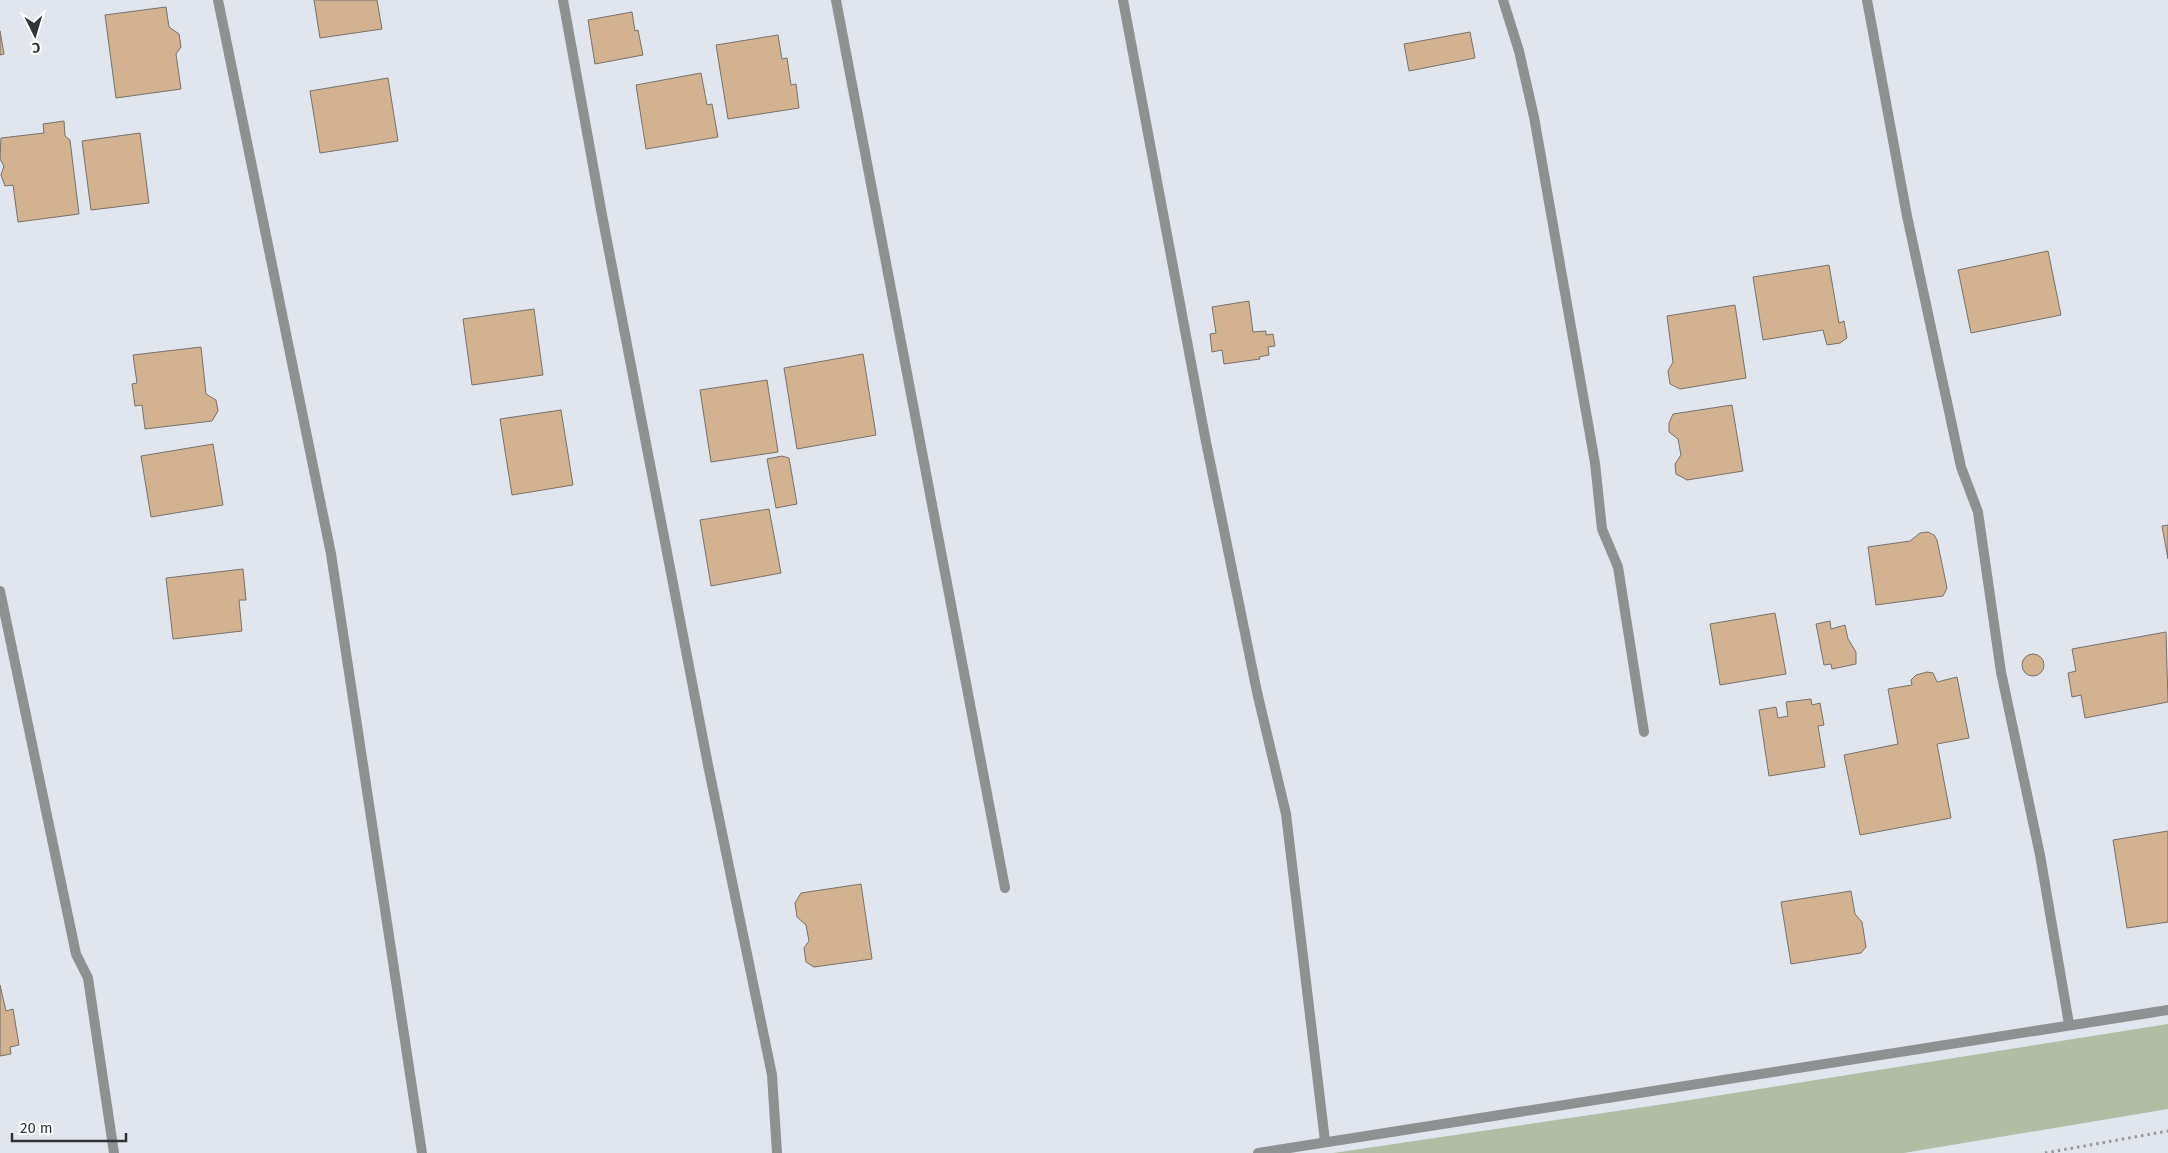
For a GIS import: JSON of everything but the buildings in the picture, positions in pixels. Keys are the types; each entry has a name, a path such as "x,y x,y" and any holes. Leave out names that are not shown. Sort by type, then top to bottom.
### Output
{"street":[{"path":"218,0 331,554 422,1153"},
{"path":"564,0 602,215 704,746 772,1075 777,1153"},
{"path":"836,0 1005,888"},
{"path":"1123,0 1205,437 1257,692 1286,814 1325,1141"},
{"path":"1503,0 1519,51 1534,117 1595,463 1602,529 1618,568 1644,732"},
{"path":"1867,0 1915,255 1961,467 1978,512 2001,672 2040,855 2069,1024"},
{"path":"0,591 76,954 88,978 114,1153"},
{"path":"1258,1153 2069,1024 2168,1010"}],"path":[{"path":"2045,1153 2168,1131"},
{"path":"2080,1147 2080,1153"}],"green space":[{"path":"2168,1024 2168,1109 1904,1153 1333,1153 1671,1103"}]}
